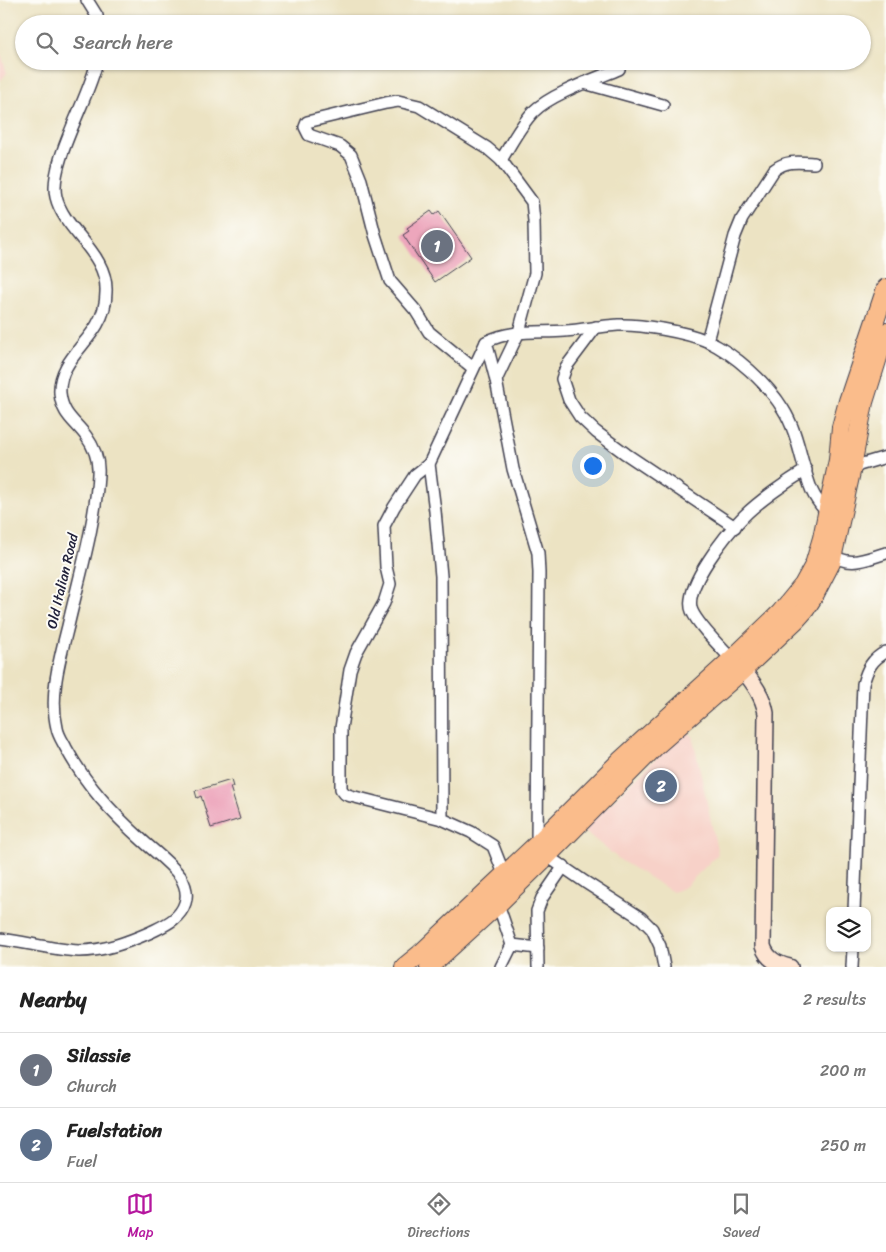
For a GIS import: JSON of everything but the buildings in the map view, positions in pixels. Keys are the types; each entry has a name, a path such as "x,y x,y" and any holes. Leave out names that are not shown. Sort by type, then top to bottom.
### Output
{"main road":[{"path":"428,967 498,904 542,850 651,741 738,665 796,620 805,610 826,574 827,514 838,460 841,427 886,288"},
{"path":"826,551 851,472 864,402 886,332"},
{"path":"404,967 504,874 542,850"}],"street":[{"path":"86,0 95,15"},
{"name":"Old Italian Road","path":"0,939 73,950 111,947 131,941 171,922 182,909 187,896 183,881 173,868 124,824 97,795 75,764 57,731 54,709 59,661 96,500 98,470 96,454 87,437 73,423 62,403 60,381 67,365 98,324 103,311 107,289 98,262 66,217 56,198 54,180 94,70"},
{"path":"501,160 533,113 544,103 584,83 616,70"},
{"path":"584,83 662,105"},
{"path":"474,368 429,332 416,311 392,285 375,234 361,180 351,155 340,146 309,135 305,127 310,121 386,103 398,101 410,103 459,129 488,148 501,160 532,202 535,273 519,332 496,380"},
{"path":"707,341 735,236 742,219 774,170 780,165 792,162 814,163"},
{"path":"504,874 492,846 471,832 442,819 351,796 345,794 341,789 340,728 350,670 356,653 384,603 390,584 386,567 384,526 415,475 428,464 486,342 494,338 519,332 565,331 619,325 657,329 707,341 745,367 771,392 784,410 793,428 812,490 817,501 827,514"},
{"path":"596,328 566,367 562,379 569,400 580,417 596,432 626,454 735,527"},
{"path":"486,342 496,380 513,469 538,552 540,573 542,850 585,882 640,918 652,929 660,946 664,967"},
{"path":"851,472 859,464 886,457"},
{"path":"428,464 441,576 442,819"},
{"path":"790,967 781,965 770,958 763,946 766,713 763,700 752,681 703,627 691,610 690,598 704,566 745,515 806,470"},
{"path":"826,551 845,562 854,562 886,553"},
{"path":"854,907 863,684 869,666 875,658 886,652"},
{"path":"538,967 537,911 542,898 564,866"},
{"path":"498,904 512,945 501,967"},
{"path":"512,945 538,948"},
{"path":"852,967 853,952"}],"shaded area":[{"path":"0,51 7,73 0,81"},
{"path":"686,729 693,738 718,854 685,887 673,892 620,860 583,830"}],"place":[{"name":"Silassie","path":"437,246"},
{"name":"Fuelstation","path":"661,786"}]}
